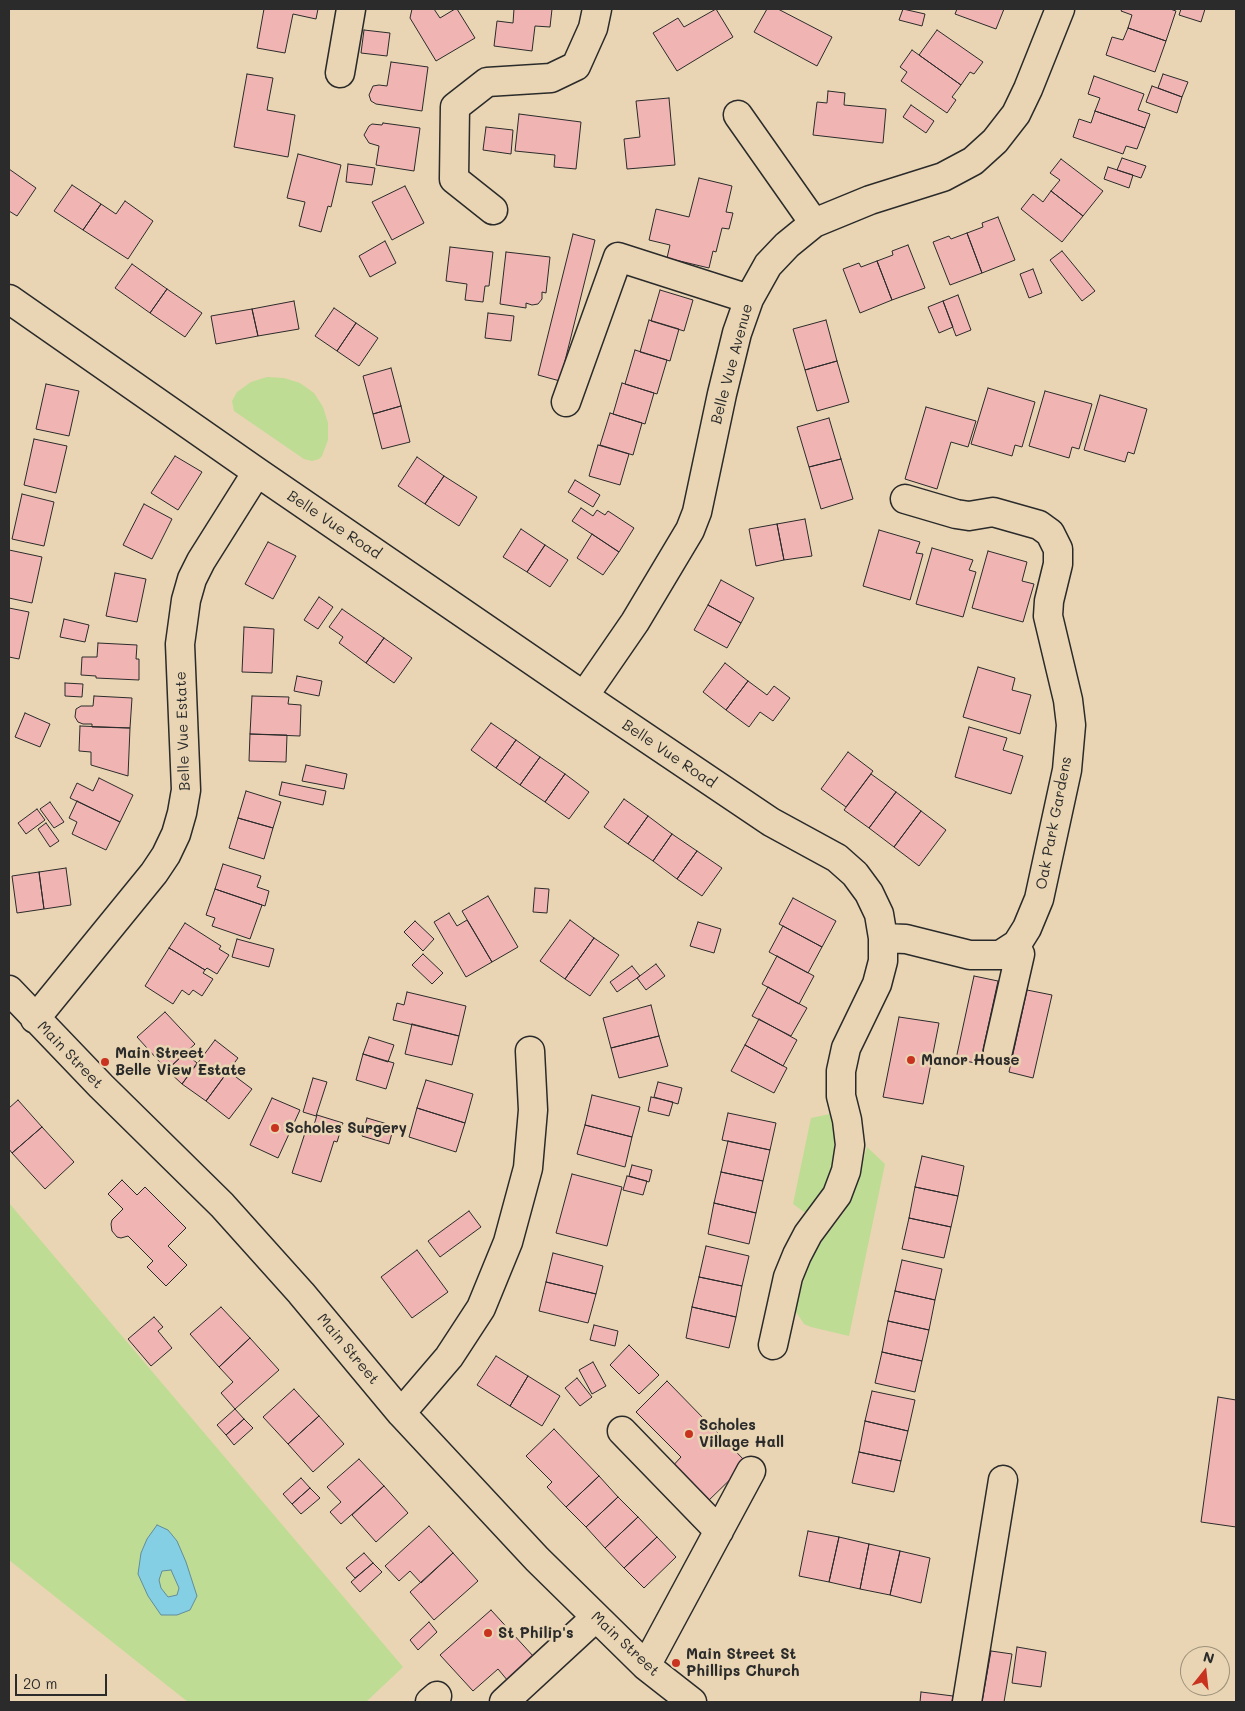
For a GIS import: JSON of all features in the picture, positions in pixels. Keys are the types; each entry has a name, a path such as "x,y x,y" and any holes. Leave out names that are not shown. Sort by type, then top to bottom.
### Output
{"street":[{"path":"340,73 351,9"},
{"path":"493,210 454,179 455,107 487,82 551,78 576,66 593,28 597,9"},
{"name":"Belle Vue Avenue","path":"584,696 635,622 690,530 697,512 735,342 749,299 768,265 787,245 814,223 870,200 942,177 973,161 995,141 1016,114 1060,9"},
{"path":"738,115 814,223"},
{"path":"566,402 618,257 749,299"},
{"name":"Belle Vue Road","path":"9,299 584,696 771,822 837,858 855,874 869,892 879,914 884,938 883,961 877,984 846,1048 841,1071 841,1096 847,1120 850,1145 846,1171 837,1195 808,1234 796,1255 788,1277 774,1346"},
{"name":"Belle Vue Estate","path":"35,1019 154,873 166,855 176,834 186,790 180,644 186,600 201,561 257,472"},
{"name":"Oak Park Gardens","path":"905,499 969,516 993,512 1039,525 1050,533 1058,549 1058,564 1048,601 1048,616 1068,700 1071,725 1067,770 1039,898 1028,928 1017,944 1000,955"},
{"path":"884,938 906,939 970,955 1020,954 998,1051"},
{"name":"Main Street","path":"9,990 101,1086 222,1205 301,1293 401,1413 537,1559 646,1666 692,1702"},
{"path":"401,1413 449,1357 481,1308 508,1242 528,1168 534,1110 530,1051"},
{"path":"622,1431 719,1531"},
{"path":"646,1666 750,1471"},
{"path":"967,1702 1003,1480"},
{"path":"504,1702 596,1618"}],"green space":[{"path":"267,377 284,378 300,383 314,393 323,407 328,423 328,440 319,459 312,461 304,459 234,411 232,401 237,392 251,382"},
{"path":"830,1114 834,1135 834,1157 829,1178 820,1197 807,1214 793,1204 811,1118"},
{"path":"867,1147 885,1164 849,1336 804,1324 796,1312 796,1304 812,1254 845,1211 853,1194"},
{"path":"9,1203 403,1667 366,1702 188,1702 9,1560"}],"water":[{"path":"157,1525 168,1530 177,1541 197,1596 190,1610 177,1615 161,1615 148,1596 138,1574 141,1553 147,1539","holes":["171,1570 179,1588 177,1595 168,1597 161,1588 159,1580 162,1571"]}],"building":[{"path":"264,9 318,9 316,19 293,14 285,53 257,48"},
{"path":"412,9 434,9 440,18 457,9 475,38 436,61 410,18"},
{"path":"514,9 552,9 550,27 535,26 532,51 494,46 497,21 513,23"},
{"path":"716,9 733,37 677,71 653,33 678,18 684,27"},
{"path":"767,9 778,9 832,37 817,66 754,32"},
{"path":"903,9 925,14 922,26 899,20"},
{"path":"957,9 1004,9 996,29 955,14"},
{"path":"1122,9 1170,9 1176,11 1166,41 1128,28 1132,15 1121,11"},
{"path":"1181,9 1205,9 1201,22 1179,15"},
{"path":"1128,28 1166,41 1155,72 1106,55 1112,37 1123,40"},
{"path":"364,30 390,33 387,56 361,53"},
{"path":"937,30 983,62 974,74 970,72 961,85 919,55"},
{"path":"912,50 961,85 952,97 956,100 947,113 901,81 907,72 900,67"},
{"path":"391,62 428,67 422,111 376,104 371,101 369,95 373,86 387,86"},
{"path":"247,74 273,78 267,110 295,115 288,157 234,147"},
{"path":"1163,74 1188,82 1182,97 1158,88"},
{"path":"1094,76 1144,94 1138,110 1150,114 1145,128 1095,111 1100,98 1088,94"},
{"path":"1152,86 1182,97 1177,113 1146,102"},
{"path":"828,91 845,93 844,105 886,109 883,143 813,135 817,102 827,103"},
{"path":"669,98 675,165 627,169 624,139 640,137 636,101"},
{"path":"911,105 934,121 926,133 903,117"},
{"path":"1095,111 1145,128 1137,149 1126,146 1123,154 1073,137 1079,119 1091,123"},
{"path":"519,114 581,122 576,169 554,167 555,155 515,151"},
{"path":"383,123 420,128 414,171 376,165 379,146 369,143 364,135 372,124 382,125"},
{"path":"486,127 513,130 511,154 483,150"},
{"path":"298,154 341,165 331,207 328,206 321,232 299,226 305,202 287,198"},
{"path":"1122,158 1146,166 1141,178 1117,170"},
{"path":"1061,159 1103,191 1083,216 1051,191 1060,180 1050,173"},
{"path":"348,164 375,168 372,185 346,182"},
{"path":"1108,167 1133,175 1129,188 1104,179"},
{"path":"9,169 36,188 17,216 9,211"},
{"path":"699,178 732,186 726,212 733,213 729,229 722,228 716,252 713,251 709,268 667,258 670,245 649,240 656,209 689,217"},
{"path":"72,185 101,204 83,230 54,211"},
{"path":"405,186 424,223 392,240 372,202"},
{"path":"1051,191 1083,216 1062,242 1021,209 1033,194 1043,202"},
{"path":"125,201 153,221 128,259 83,230 101,204 116,214"},
{"path":"998,217 1015,260 982,273 967,233 983,227 982,223"},
{"path":"967,233 982,273 950,285 933,242 949,236 951,239"},
{"path":"573,234 595,240 560,381 538,375"},
{"path":"385,241 396,263 370,277 359,256"},
{"path":"908,245 925,288 892,300 877,261 893,255 892,251"},
{"path":"450,247 493,252 489,286 485,286 483,302 465,300 467,284 446,281"},
{"path":"1062,251 1095,291 1082,301 1050,260"},
{"path":"506,252 550,257 546,293 542,292 542,299 538,304 526,303 526,308 500,304"},
{"path":"877,261 892,300 860,313 843,269 859,263 861,267"},
{"path":"132,264 167,289 150,313 115,288"},
{"path":"1033,269 1042,293 1029,298 1020,274"},
{"path":"167,289 202,313 185,337 150,313"},
{"path":"660,290 693,300 684,331 651,321"},
{"path":"958,295 971,330 956,336 943,301"},
{"path":"294,301 299,329 258,336 252,309"},
{"path":"943,301 953,327 939,333 928,307"},
{"path":"334,308 356,323 337,351 315,336"},
{"path":"252,309 258,336 216,344 211,316"},
{"path":"488,313 514,316 511,341 485,338"},
{"path":"649,320 679,329 670,361 640,352"},
{"path":"826,320 837,361 805,370 793,329"},
{"path":"356,323 378,338 359,366 337,351"},
{"path":"635,350 667,360 657,394 625,384"},
{"path":"837,361 849,402 817,411 805,370"},
{"path":"391,368 401,406 373,414 363,376"},
{"path":"622,383 654,393 645,424 613,414"},
{"path":"46,384 79,391 69,436 36,429"},
{"path":"988,388 1035,402 1022,447 1015,445 1012,456 971,444"},
{"path":"1045,391 1092,404 1079,449 1072,447 1069,458 1029,446"},
{"path":"1100,395 1147,409 1134,454 1128,452 1125,462 1084,450"},
{"path":"401,406 410,442 382,449 373,414"},
{"path":"926,407 976,421 968,447 951,442 937,489 905,479"},
{"path":"610,413 642,423 633,455 600,445"},
{"path":"829,418 841,459 809,467 797,427"},
{"path":"34,439 67,446 56,493 24,485"},
{"path":"598,445 629,454 620,485 589,476"},
{"path":"175,456 202,472 178,510 151,493"},
{"path":"417,457 444,476 425,504 398,486"},
{"path":"841,459 853,499 821,509 809,467"},
{"path":"444,476 477,497 459,526 425,504"},
{"path":"575,480 600,495 593,507 568,492"},
{"path":"22,494 54,502 44,546 12,539"},
{"path":"144,504 172,519 152,559 123,545"},
{"path":"581,508 593,516 597,510 605,515 608,511 634,528 619,552 572,521"},
{"path":"805,519 812,556 784,560 777,524"},
{"path":"777,524 784,560 756,566 749,529"},
{"path":"521,529 545,545 527,572 503,557"},
{"path":"879,530 920,542 916,553 923,554 910,600 863,586"},
{"path":"592,534 619,552 603,575 577,558"},
{"path":"268,542 296,556 273,599 245,584"},
{"path":"545,545 568,560 550,587 527,572"},
{"path":"932,548 973,560 969,570 976,572 963,617 916,604"},
{"path":"9,550 42,557 32,603 9,598"},
{"path":"988,551 1027,562 1022,581 1034,584 1023,622 972,608"},
{"path":"115,573 146,579 137,622 106,616"},
{"path":"721,580 754,598 741,623 708,605"},
{"path":"319,597 333,607 318,629 304,620"},
{"path":"708,605 741,623 727,648 694,630"},
{"path":"9,608 29,612 19,659 9,657"},
{"path":"342,609 384,638 366,663 339,643 343,637 329,627"},
{"path":"64,619 89,625 85,642 60,637"},
{"path":"244,627 274,629 272,673 242,672"},
{"path":"384,638 412,658 394,683 366,663"},
{"path":"98,643 137,645 136,659 139,659 139,680 96,678 96,676 81,675 82,657 97,657"},
{"path":"725,663 748,681 726,710 703,692"},
{"path":"978,667 1015,678 1012,690 1031,695 1020,734 963,717"},
{"path":"297,676 322,681 319,696 294,691"},
{"path":"748,681 767,695 774,686 790,698 773,721 760,712 749,727 726,710"},
{"path":"65,683 83,684 82,697 65,696"},
{"path":"94,696 132,698 130,728 92,727 92,724 78,722 75,717 76,709 81,706 93,706"},
{"path":"252,696 289,697 288,704 301,705 300,736 250,734"},
{"path":"25,713 50,724 40,747 15,737"},
{"path":"491,723 516,740 496,768 471,750"},
{"path":"80,726 130,728 128,776 91,765 91,752 79,751"},
{"path":"969,727 1007,738 1003,750 1023,756 1011,794 955,777"},
{"path":"250,734 287,735 286,762 249,761"},
{"path":"516,740 540,757 520,785 496,768"},
{"path":"848,752 873,771 846,807 821,789"},
{"path":"540,757 565,774 545,802 520,785"},
{"path":"306,765 347,774 344,789 302,781"},
{"path":"565,774 589,792 569,819 545,802"},
{"path":"871,774 896,792 869,828 844,810"},
{"path":"99,778 133,795 120,822 70,798 77,783 93,791"},
{"path":"282,782 326,791 323,805 279,795"},
{"path":"246,791 281,802 273,828 238,818"},
{"path":"896,792 921,811 894,847 869,828"},
{"path":"624,799 648,816 628,844 604,827"},
{"path":"77,801 120,822 106,850 72,834 77,822 69,818"},
{"path":"50,802 64,822 54,828 40,809"},
{"path":"37,809 45,820 26,834 18,823"},
{"path":"921,811 946,830 919,866 894,847"},
{"path":"648,816 672,834 653,861 628,844"},
{"path":"238,818 273,828 264,859 229,848"},
{"path":"46,823 59,841 50,847 38,829"},
{"path":"672,834 697,851 677,879 653,861"},
{"path":"697,851 722,868 702,896 677,879"},
{"path":"223,864 261,876 257,887 269,891 265,906 215,889"},
{"path":"66,868 71,905 44,909 39,872"},
{"path":"39,872 44,909 17,913 12,876"},
{"path":"535,888 549,889 547,913 533,912"},
{"path":"215,889 262,905 250,939 212,926 215,918 206,915"},
{"path":"488,896 518,947 492,962 462,911"},
{"path":"793,898 836,921 822,947 779,924"},
{"path":"449,913 457,926 467,920 492,962 466,977 434,922"},
{"path":"570,920 594,938 565,979 540,961"},
{"path":"415,921 434,939 423,951 404,932"},
{"path":"698,922 721,929 714,953 690,946"},
{"path":"185,923 221,946 219,949 229,955 217,974 207,968 205,970 169,948"},
{"path":"783,926 822,947 808,973 769,952"},
{"path":"594,938 619,955 590,996 565,979"},
{"path":"237,939 274,949 269,967 232,957"},
{"path":"169,948 205,970 203,973 213,979 202,996 193,990 189,995 182,990 173,1004 145,986"},
{"path":"423,954 443,973 432,984 412,965"},
{"path":"777,956 814,976 799,1004 762,984"},
{"path":"656,964 665,976 646,990 637,978"},
{"path":"632,966 640,976 617,992 610,982"},
{"path":"974,976 998,981 980,1064 956,1059"},
{"path":"768,987 807,1008 791,1036 752,1016"},
{"path":"1027,990 1052,995 1033,1078 1009,1072"},
{"path":"407,992 466,1006 459,1036 393,1020 397,1003 404,1005"},
{"path":"651,1005 659,1036 611,1048 603,1018"},
{"path":"165,1012 195,1044 167,1070 137,1037"},
{"name":"Manor House","path":"899,1017 939,1023 923,1104 883,1097"},
{"path":"759,1019 797,1040 783,1066 745,1045"},
{"path":"412,1024 459,1036 452,1065 405,1054"},
{"path":"659,1036 668,1066 619,1078 611,1048"},
{"path":"369,1037 394,1045 388,1062 363,1054"},
{"path":"215,1040 238,1058 206,1101 182,1084"},
{"path":"745,1045 787,1068 774,1093 731,1071"},
{"path":"185,1053 197,1063 182,1084 167,1070"},
{"path":"363,1054 394,1063 386,1089 356,1080"},
{"path":"228,1071 252,1089 229,1119 206,1101"},
{"path":"313,1078 327,1082 316,1116 303,1112"},
{"path":"426,1080 473,1094 465,1123 417,1108"},
{"path":"658,1082 682,1088 678,1104 654,1097"},
{"path":"592,1095 640,1107 632,1137 585,1125"},
{"path":"651,1097 673,1102 669,1116 648,1111"},
{"name":"Scholes Surgery","path":"272,1098 300,1110 278,1158 250,1145"},
{"path":"18,1100 42,1127 12,1153 9,1149 9,1108"},
{"path":"417,1108 465,1123 456,1152 409,1137"},
{"path":"728,1113 776,1123 770,1150 722,1140"},
{"path":"317,1115 343,1123 337,1142 334,1141 321,1182 292,1173 305,1133 311,1135"},
{"path":"367,1118 394,1126 389,1144 362,1136"},
{"path":"585,1125 632,1137 625,1167 577,1154"},
{"path":"42,1127 74,1162 45,1189 12,1153"},
{"path":"728,1141 770,1150 763,1181 721,1172"},
{"path":"922,1156 964,1166 958,1196 915,1187"},
{"path":"632,1165 652,1170 649,1182 629,1176"},
{"path":"721,1172 763,1181 756,1213 714,1203"},
{"path":"572,1174 622,1187 607,1246 556,1233"},
{"path":"627,1176 647,1181 643,1195 623,1190"},
{"path":"122,1180 137,1195 145,1187 186,1228 168,1246 187,1265 166,1286 147,1267 153,1261 128,1236 117,1237 112,1231 112,1220 123,1209 108,1194"},
{"path":"915,1187 958,1196 951,1227 909,1218"},
{"path":"714,1203 756,1213 749,1244 708,1234"},
{"path":"469,1211 481,1227 440,1257 428,1241"},
{"path":"909,1218 951,1227 944,1258 902,1249"},
{"path":"706,1246 749,1256 742,1286 699,1277"},
{"path":"417,1250 448,1292 412,1318 381,1277"},
{"path":"553,1253 603,1266 596,1294 546,1282"},
{"path":"902,1260 942,1269 935,1300 895,1291"},
{"path":"699,1277 742,1286 736,1317 692,1307"},
{"path":"546,1282 596,1294 588,1323 539,1311"},
{"path":"895,1291 935,1300 929,1330 888,1321"},
{"path":"221,1307 250,1338 219,1367 190,1334"},
{"path":"692,1307 736,1317 729,1348 686,1338"},
{"path":"154,1317 163,1327 158,1331 172,1348 151,1366 128,1339"},
{"path":"888,1321 929,1330 922,1361 882,1352"},
{"path":"594,1325 618,1331 615,1346 590,1340"},
{"path":"250,1338 279,1370 235,1409 221,1393 233,1382 219,1367"},
{"path":"629,1345 659,1375 639,1394 610,1365"},
{"path":"882,1352 922,1361 915,1392 875,1383"},
{"path":"496,1356 528,1376 510,1406 477,1385"},
{"path":"593,1362 606,1386 592,1394 579,1370"},
{"path":"528,1376 560,1396 542,1426 510,1406"},
{"path":"577,1378 592,1397 580,1406 565,1388"},
{"name":"Scholes Village Hall","path":"667,1381 747,1463 704,1505 670,1469 681,1457 636,1412"},
{"path":"294,1389 319,1416 288,1444 263,1417"},
{"path":"872,1391 915,1400 908,1431 865,1421"},
{"path":"1218,1397 1236,1400 1236,1527 1201,1522"},
{"path":"235,1409 244,1419 226,1435 217,1425"},
{"path":"319,1416 344,1444 313,1472 288,1444"},
{"path":"244,1419 253,1428 234,1445 226,1435"},
{"path":"865,1421 908,1431 901,1461 859,1452"},
{"path":"554,1429 599,1476 566,1507 547,1487 552,1482 526,1456"},
{"path":"859,1452 901,1461 894,1492 852,1483"},
{"path":"359,1459 384,1486 341,1524 330,1512 341,1502 327,1487"},
{"path":"599,1476 618,1497 586,1527 566,1507"},
{"path":"301,1478 310,1488 292,1504 283,1494"},
{"path":"384,1486 408,1513 376,1542 352,1515"},
{"path":"310,1488 320,1498 301,1514 292,1504"},
{"path":"618,1497 638,1517 605,1548 586,1527"},
{"path":"638,1517 657,1537 624,1568 605,1548"},
{"path":"429,1526 453,1553 421,1583 410,1571 399,1581 385,1566"},
{"path":"808,1531 839,1537 829,1582 799,1576"},
{"path":"657,1537 676,1557 644,1588 624,1568"},
{"path":"839,1537 869,1544 860,1589 829,1582"},
{"path":"869,1544 900,1551 890,1595 860,1589"},
{"path":"900,1551 930,1558 921,1603 890,1595"},
{"path":"364,1553 373,1563 355,1578 346,1568"},
{"path":"453,1553 478,1581 434,1620 410,1592"},
{"path":"373,1563 382,1572 360,1592 351,1582"},
{"name":"St Philip's","path":"491,1610 534,1657 508,1681 498,1669 473,1691 440,1655"},
{"path":"429,1622 437,1632 418,1650 410,1640"},
{"path":"1017,1647 1046,1652 1041,1687 1012,1683"},
{"path":"991,1651 1012,1654 1004,1702 982,1702"},
{"path":"921,1692 953,1696 952,1702 920,1702"}],"place":[{"name":"Manor House","path":"911,1060"},
{"name":"Main Street Belle View Estate","path":"105,1062"},
{"name":"Scholes Surgery","path":"275,1128"},
{"name":"Scholes Village Hall","path":"689,1434"},
{"name":"St Philip's","path":"488,1633"},
{"name":"Main Street St Phillips Church","path":"676,1663"}]}
